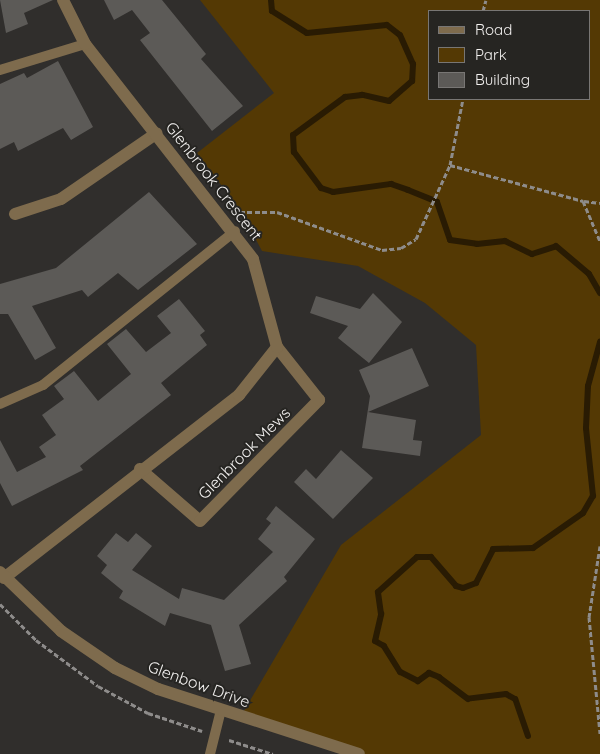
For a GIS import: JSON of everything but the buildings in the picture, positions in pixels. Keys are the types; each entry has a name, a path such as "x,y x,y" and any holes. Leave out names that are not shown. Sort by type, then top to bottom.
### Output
{"street":[{"name":"Glenbrook Crescent","path":"63,0 85,44 235,231 253,258 277,347"},
{"path":"15,214 61,199 157,133"},
{"path":"2,575 239,395 277,347"},
{"name":"Glenbrook Mews","path":"140,469 200,521 319,400 277,347"},
{"name":"Glenbow Drive","path":"2,575 61,632 115,668 158,689 359,754"}],"lane":[{"path":"0,70 85,44"},
{"path":"0,404 43,385 235,231"},
{"path":"210,754 221,710"}],"path":[{"path":"240,212 277,212 391,250 416,239 450,165 464,100"},
{"path":"450,165 583,201 600,203"},
{"path":"583,201 600,241"},
{"path":"600,546 589,617 600,734"}],"green space":[{"path":"200,0 600,0 600,754 359,754 241,716 341,545 481,435 476,345 425,303 358,266 262,251 240,210 197,153 274,93"}],"waterway":[{"path":"271,0 272,11 307,33 387,25 400,35 413,64 412,81 389,101 362,95 345,97 293,135 294,152 321,188 333,192 391,184 408,190 437,202 450,240 477,244 505,241 532,254 556,246 589,274 600,293"},
{"path":"528,736 515,699 506,694 468,699 439,677 429,673 418,681 400,672 384,646 375,641 381,614 378,592 417,557 431,557 456,586 463,588 476,583 493,549 533,548 583,513 593,496 586,428 588,386 600,342"}]}
